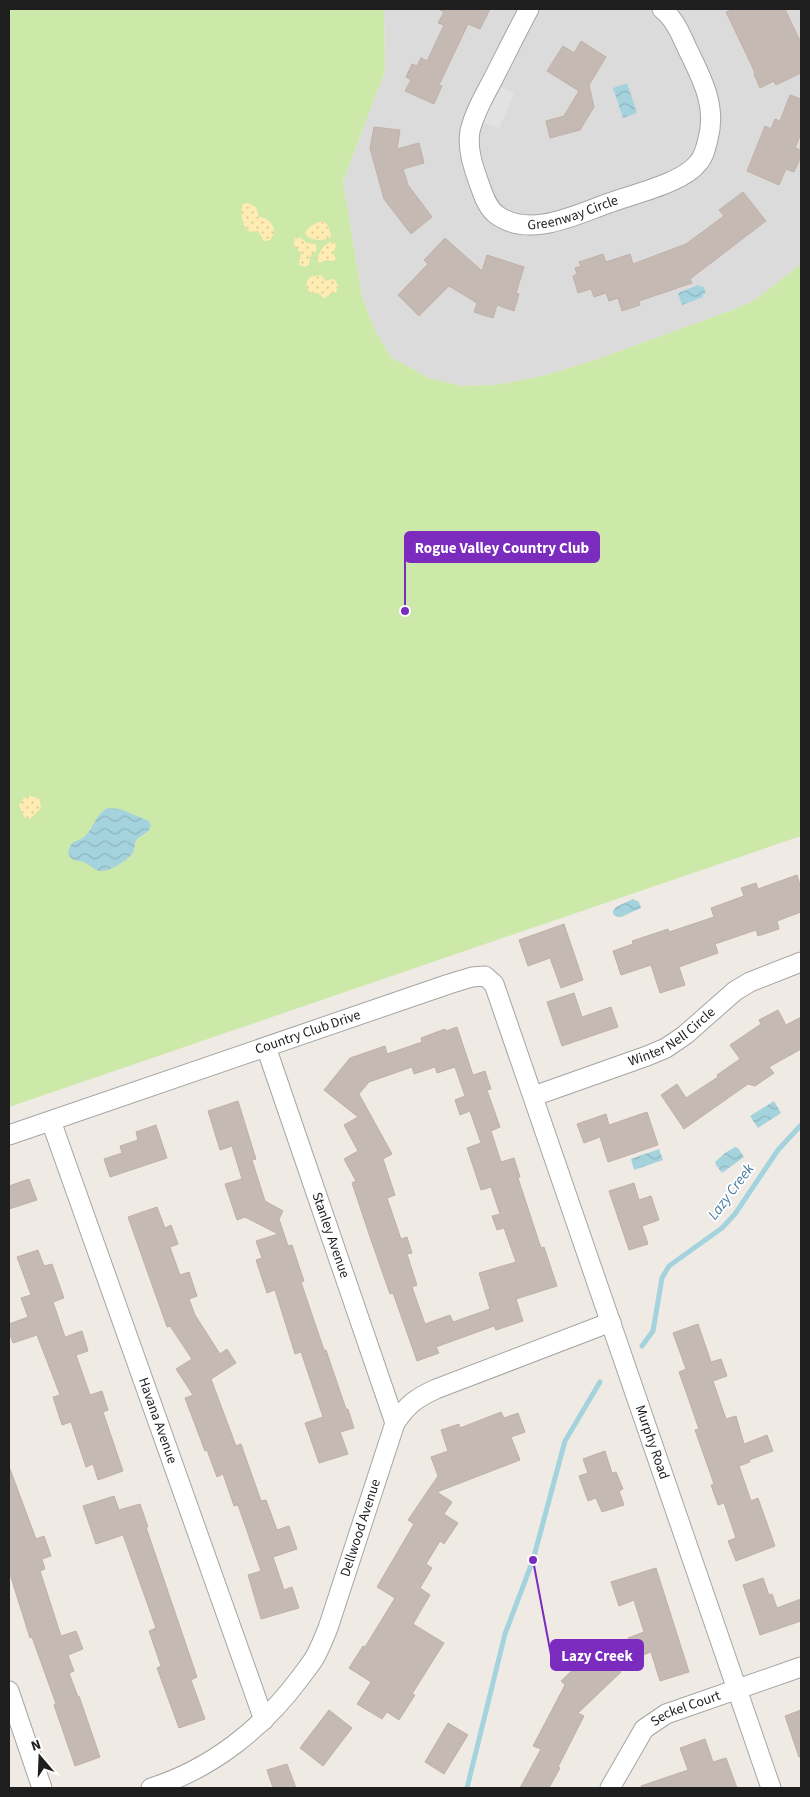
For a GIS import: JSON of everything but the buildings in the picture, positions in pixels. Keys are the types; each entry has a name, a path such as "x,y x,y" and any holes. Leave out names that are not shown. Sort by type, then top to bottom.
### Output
{"street":[{"name":"Greenway Circle","path":"528,9 476,112 470,132 469,148 484,199 496,215 512,222 530,225 553,222 680,178 698,164 706,150 710,133 712,118 710,101 705,86 675,23 662,9"},
{"name":"Winter Nell Circle","path":"534,1096 666,1048 685,1035 735,991 750,982 801,962"},
{"name":"Country Club Drive","path":"9,1135 449,984 486,976 494,984 534,1096"},
{"name":"Stanley Avenue","path":"266,1047 395,1423"},
{"name":"Murphy Road","path":"534,1096 771,1788"},
{"name":"Havana Avenue","path":"51,1121 264,1720"},
{"name":"Dellwood Avenue","path":"153,1788 204,1765 229,1750 264,1720 290,1691 315,1657 328,1628 395,1423 405,1408 418,1397 611,1322"},
{"name":"Seckel Court","path":"610,1788 644,1729 666,1714 801,1667"},
{"path":"9,1691 42,1788"}],"shaded area":[{"path":"384,9 801,9 801,264 755,300 735,309 595,360 542,376 496,385 461,386 429,378 392,358 375,331 362,297 343,181 385,71"},
{"path":"502,87 514,94 499,128 484,123 486,114"}],"green space":[{"path":"9,9 384,9 385,71 343,181 362,297 375,331 392,358 429,378 461,386 496,385 542,376 595,360 755,300 801,264 801,836 9,1107"}],"sand":[{"path":"247,203 256,207 259,217 267,220 272,225 274,232 270,240 264,241 258,231 250,232 245,226 242,212 243,204"},
{"path":"323,221 329,227 331,237 317,240 307,236 305,233 308,229"},
{"path":"300,237 307,243 315,244 317,247 316,251 310,256 309,265 305,267 299,265 301,253 294,245 295,238"},
{"path":"330,242 334,242 336,246 333,253 336,259 319,263 317,258 323,247"},
{"path":"321,275 326,281 335,280 338,286 336,292 330,293 328,297 324,298 307,288 310,277"},
{"path":"30,796 39,798 41,808 30,819 24,817 19,805 24,798"}],"water":[{"path":"627,83 637,113 623,118 613,88"},
{"path":"698,285 703,286 706,293 703,294 703,297 682,305 678,293"},
{"path":"108,808 120,809 149,821 150,827 147,832 136,840 133,852 129,857 112,868 100,871 85,863 73,860 68,852 73,842 85,836 101,813"},
{"path":"633,899 639,902 641,908 621,917 613,914 616,907"},
{"path":"774,1101 781,1113 758,1128 750,1116"},
{"path":"735,1147 738,1148 744,1157 722,1173 715,1162"},
{"path":"659,1149 663,1160 634,1170 631,1159"}],"waterway":[{"name":"Lazy Creek","path":"642,1346 653,1331 662,1278 669,1266 722,1228 735,1214 778,1150 801,1125"},
{"name":"Lazy Creek","path":"467,1788 505,1634 533,1560 565,1441 600,1382"}],"place":[{"name":"Rogue Valley Country Club","path":"405,611"},
{"name":"Lazy Creek","path":"533,1560"}]}
